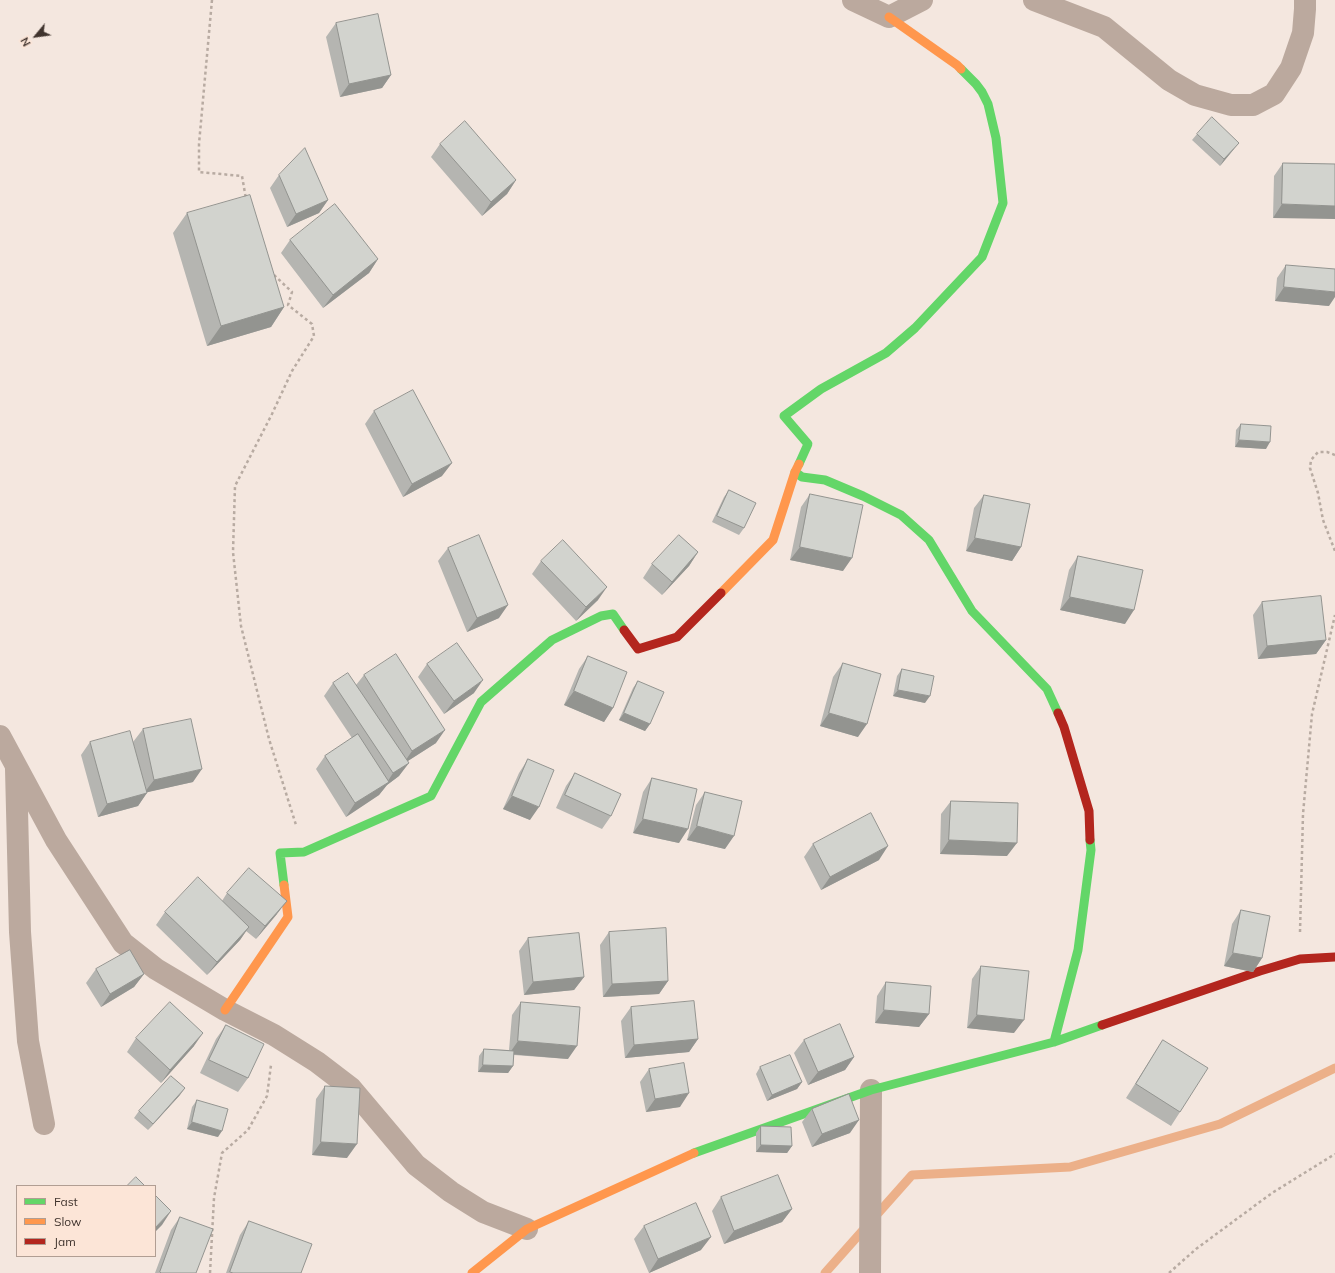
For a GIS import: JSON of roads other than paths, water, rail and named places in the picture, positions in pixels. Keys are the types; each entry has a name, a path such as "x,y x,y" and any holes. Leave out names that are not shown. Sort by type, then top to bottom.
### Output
{"street":[{"path":"225,1010 288,917 280,853 304,852 431,796 481,702 552,640 601,616 613,614 638,649 677,637 773,540 795,472 808,444 784,416 821,389 886,353 915,328 982,257 1003,202 996,138 988,104 982,92 957,65 889,17 853,0"},
{"path":"889,17 922,0"},
{"path":"1034,0 1104,27 1169,80 1195,95 1231,106 1253,105 1274,94 1291,68 1304,33 1304,0"},
{"path":"795,472 802,477 825,480 863,496 901,515 929,540 972,611 1047,688 1064,727 1089,811 1091,850 1078,950 1054,1042"},
{"path":"0,736 56,840 123,944 156,969 317,1062 351,1088 416,1165 451,1192 483,1212 527,1229"},
{"path":"15,765 20,932 28,1041 44,1124"},
{"path":"472,1273 527,1229 692,1154 871,1090 1054,1042 1260,971 1300,959 1335,957"},
{"path":"870,1273 871,1090"}],"waterway":[{"path":"825,1273 912,1175 1070,1167 1220,1124 1335,1068"}]}
